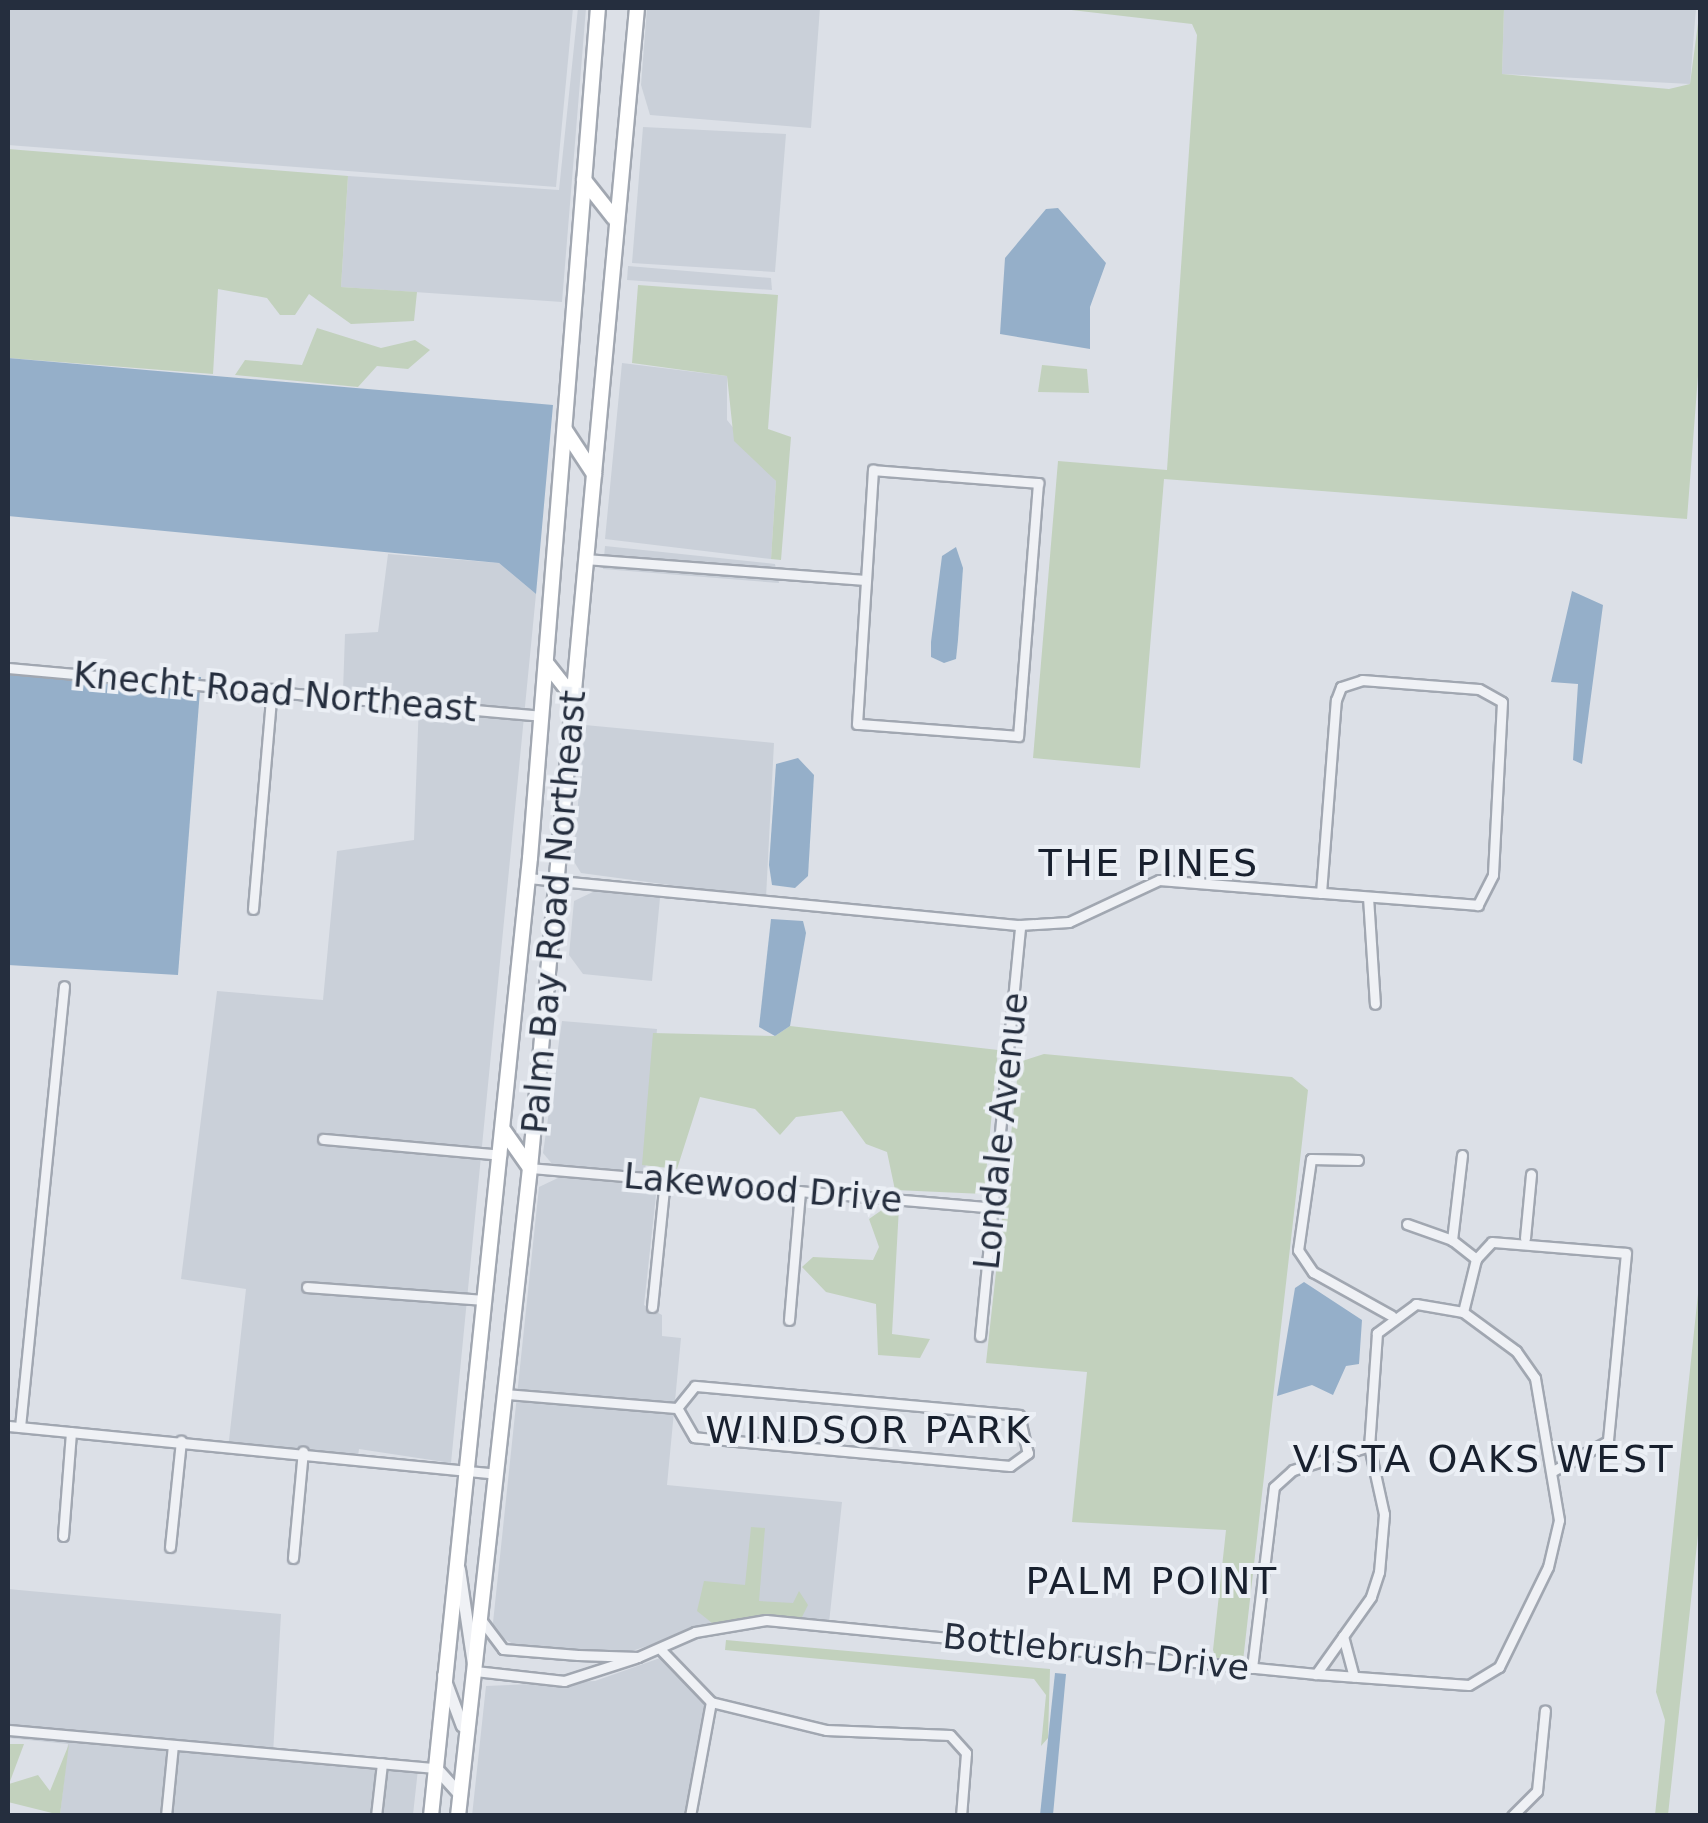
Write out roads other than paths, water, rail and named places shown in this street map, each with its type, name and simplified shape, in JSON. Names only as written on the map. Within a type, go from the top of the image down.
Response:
[{"type":"main road","name":"Palm Bay Road Northeast","points":[[431,1816],[463,1466],[501,1155],[528,878],[598,8]]},
{"type":"main road","name":"Palm Bay Road Northeast","points":[[458,1816],[530,1168],[614,218],[637,8]]},
{"type":"main road","points":[[584,180],[614,218]]},
{"type":"main road","points":[[565,430],[594,474]]},
{"type":"main road","points":[[547,663],[573,698]]},
{"type":"main road","points":[[503,1130],[530,1168]]},
{"type":"main road","points":[[501,1155],[528,1186]]},
{"type":"street","points":[[873,470],[1038,482],[1018,736],[857,724],[864,580],[873,470]]},
{"type":"street","points":[[586,560],[864,580]]},
{"type":"street","name":"Knecht Road Northeast","points":[[8,668],[542,716]]},
{"type":"street","points":[[528,878],[1020,924],[1069,922],[1159,880],[1478,906],[1488,896],[1505,710],[1492,693],[1362,680],[1342,686],[1320,893]]},
{"type":"street","points":[[253,909],[272,689]]},
{"type":"street","points":[[1368,896],[1376,1004]]},
{"type":"street","name":"Londale Avenue","points":[[980,1336],[1020,924]]},
{"type":"street","points":[[20,1427],[64,986]]},
{"type":"street","points":[[323,1139],[501,1155]]},
{"type":"street","points":[[1452,1240],[1462,1155]]},
{"type":"street","points":[[1358,1160],[1311,1159],[1298,1250],[1313,1272],[1392,1316]]},
{"type":"street","name":"Lakewood Drive","points":[[530,1168],[995,1208]]},
{"type":"street","points":[[1525,1238],[1531,1174]]},
{"type":"street","points":[[652,1307],[664,1180]]},
{"type":"street","points":[[789,1320],[800,1191]]},
{"type":"street","points":[[1406,1224],[1452,1240],[1476,1259]]},
{"type":"street","points":[[1316,1674],[1372,1597],[1382,1550],[1370,1446],[1377,1333],[1392,1316],[1429,1303],[1463,1312],[1476,1259],[1492,1242],[1525,1238],[1618,1247],[1627,1259],[1608,1441],[1553,1471]]},
{"type":"street","points":[[307,1287],[484,1300]]},
{"type":"street","name":"Bottlebrush Drive","points":[[476,1671],[595,1678],[638,1657],[662,1651],[695,1632],[766,1620],[1469,1686],[1500,1667],[1559,1534],[1553,1471],[1527,1364],[1463,1312]]},
{"type":"street","points":[[506,1394],[677,1408],[704,1386],[1019,1414],[1028,1453],[1010,1466],[702,1438],[682,1429],[677,1408]]},
{"type":"street","points":[[8,1426],[463,1466],[496,1474]]},
{"type":"street","points":[[63,1536],[70,1432]]},
{"type":"street","points":[[170,1547],[181,1440]]},
{"type":"street","points":[[1252,1668],[1274,1487],[1293,1470],[1370,1446]]},
{"type":"street","points":[[293,1558],[303,1451]]},
{"type":"street","points":[[454,1556],[476,1671]]},
{"type":"street","name":"Bottlebrush Drive","points":[[482,1617],[503,1649],[638,1657]]},
{"type":"street","points":[[1343,1636],[1354,1677]]},
{"type":"street","points":[[662,1651],[712,1702],[826,1730],[950,1736],[966,1753],[961,1816]]},
{"type":"street","points":[[443,1675],[466,1744]]},
{"type":"street","points":[[690,1816],[712,1702]]},
{"type":"street","points":[[1512,1816],[1536,1790],[1545,1710]]},
{"type":"street","points":[[8,1730],[436,1768],[460,1794]]},
{"type":"street","points":[[166,1816],[174,1744]]},
{"type":"street","points":[[376,1816],[382,1763]]},
{"type":"water","points":[[1058,208],[1106,263],[1090,307],[1090,349],[1000,334],[1005,258],[1046,209]]},
{"type":"water","points":[[8,358],[553,405],[536,594],[499,563],[8,516]]},
{"type":"water","points":[[956,547],[963,568],[958,640],[956,659],[944,663],[931,657],[931,642],[942,556]]},
{"type":"water","points":[[1572,591],[1603,605],[1582,764],[1573,760],[1578,684],[1551,682]]},
{"type":"water","points":[[8,675],[201,677],[178,975],[8,965]]},
{"type":"water","points":[[798,758],[814,775],[808,876],[795,888],[772,885],[769,865],[776,764]]},
{"type":"water","points":[[771,919],[803,921],[806,933],[790,1026],[775,1036],[759,1027]]},
{"type":"water","points":[[1304,1282],[1362,1320],[1359,1364],[1346,1366],[1333,1395],[1312,1385],[1277,1396],[1295,1288]]},
{"type":"water","points":[[1055,1673],[1066,1674],[1053,1815],[1040,1815]]},
{"type":"district","name":"THE PINES","points":[[1149,864]]},
{"type":"district","name":"WINDSOR PARK","points":[[869,1431]]},
{"type":"district","name":"VISTA OAKS WEST","points":[[1484,1460]]},
{"type":"district","name":"PALM POINT","points":[[1152,1582]]}]
